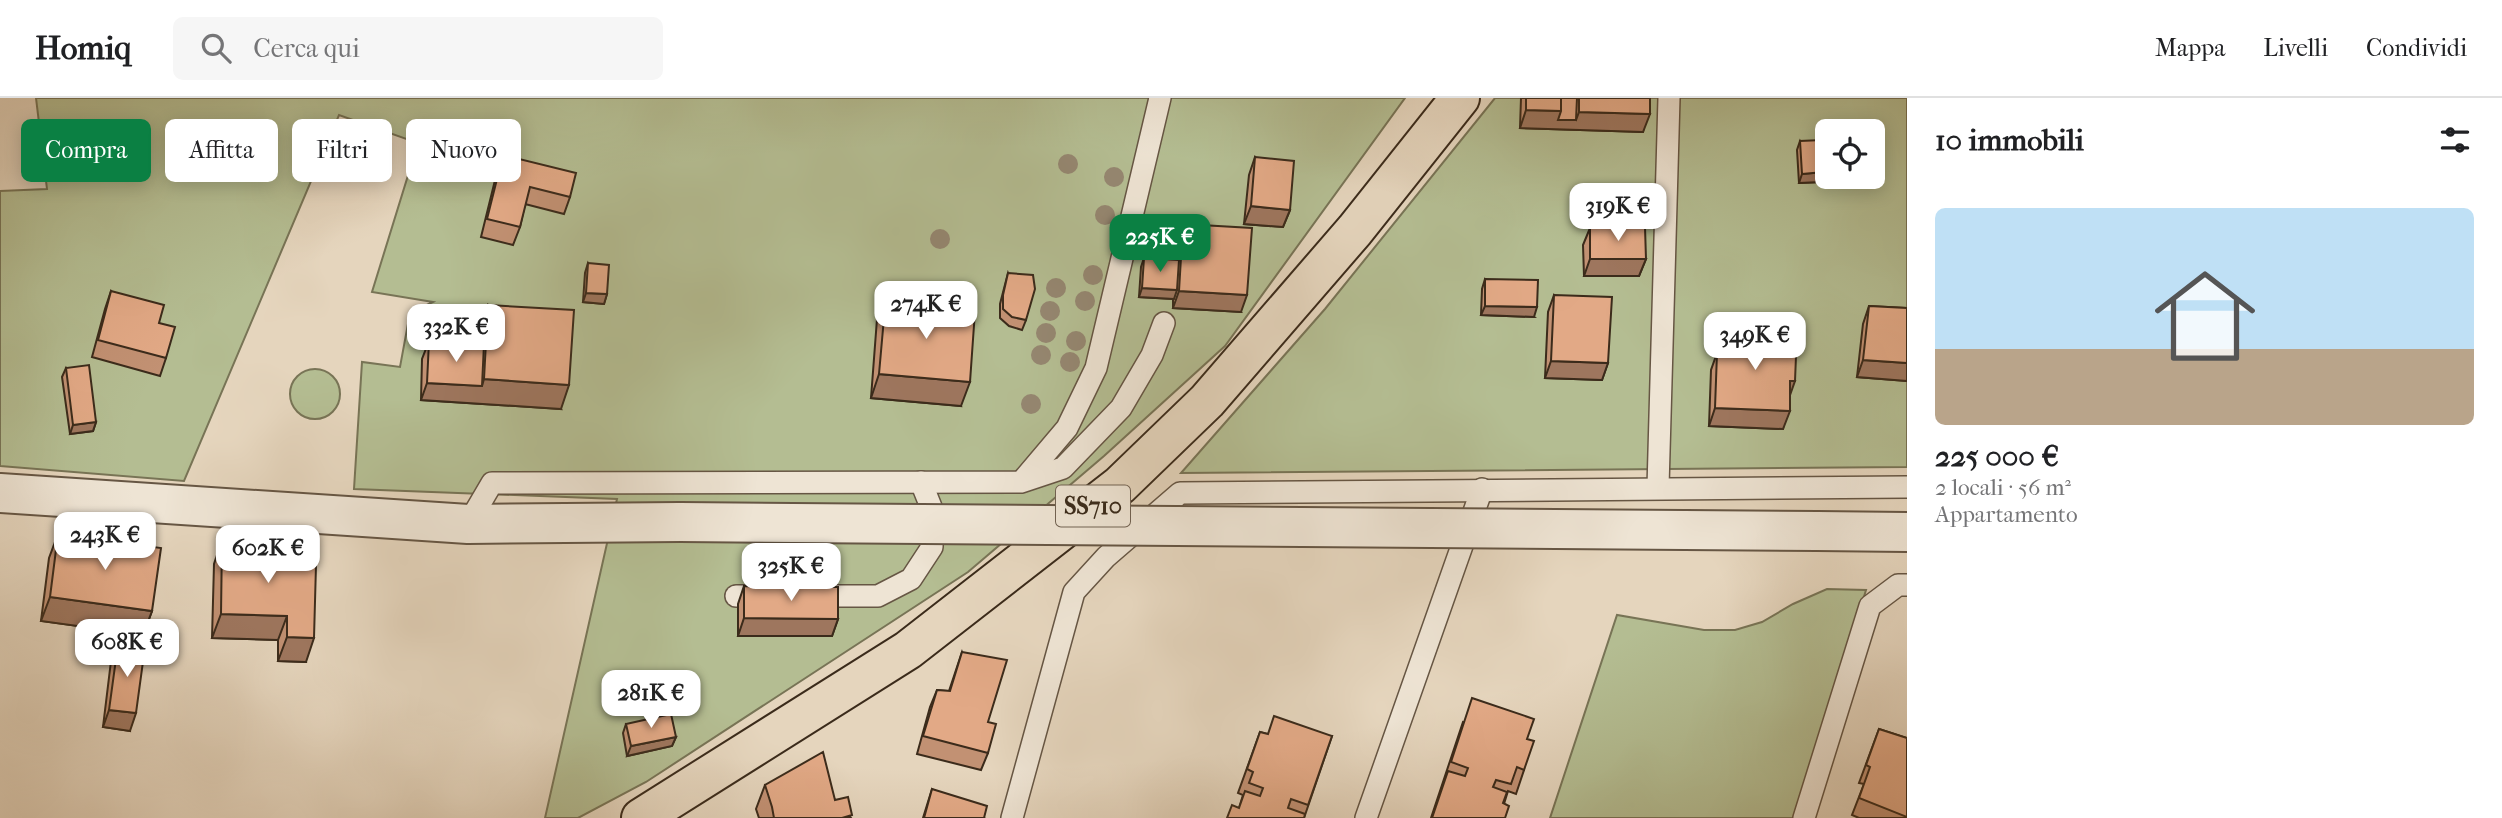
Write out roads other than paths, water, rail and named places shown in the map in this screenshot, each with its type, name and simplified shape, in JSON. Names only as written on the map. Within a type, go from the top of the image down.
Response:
[{"type":"main road","name":"SS710","points":[[641,818],[908,650],[1120,485],[1207,401],[1355,230],[1460,98]]},
{"type":"street","points":[[0,493],[468,524],[680,522],[1907,532]]},
{"type":"lane","points":[[1021,482],[1067,428],[1096,368],[1160,98]]},
{"type":"lane","points":[[1658,487],[1669,98]]},
{"type":"lane","points":[[468,524],[492,483],[1021,482],[1063,468],[1121,408],[1152,355],[1164,323]]},
{"type":"lane","points":[[736,596],[878,596],[911,579],[932,547],[933,512],[921,482]]},
{"type":"lane","points":[[1012,818],[1074,592],[1106,557],[1180,494],[1658,487],[1907,487]]},
{"type":"lane","points":[[1366,818],[1482,489]]},
{"type":"lane","points":[[1804,818],[1870,606],[1898,585],[1907,585]]}]
